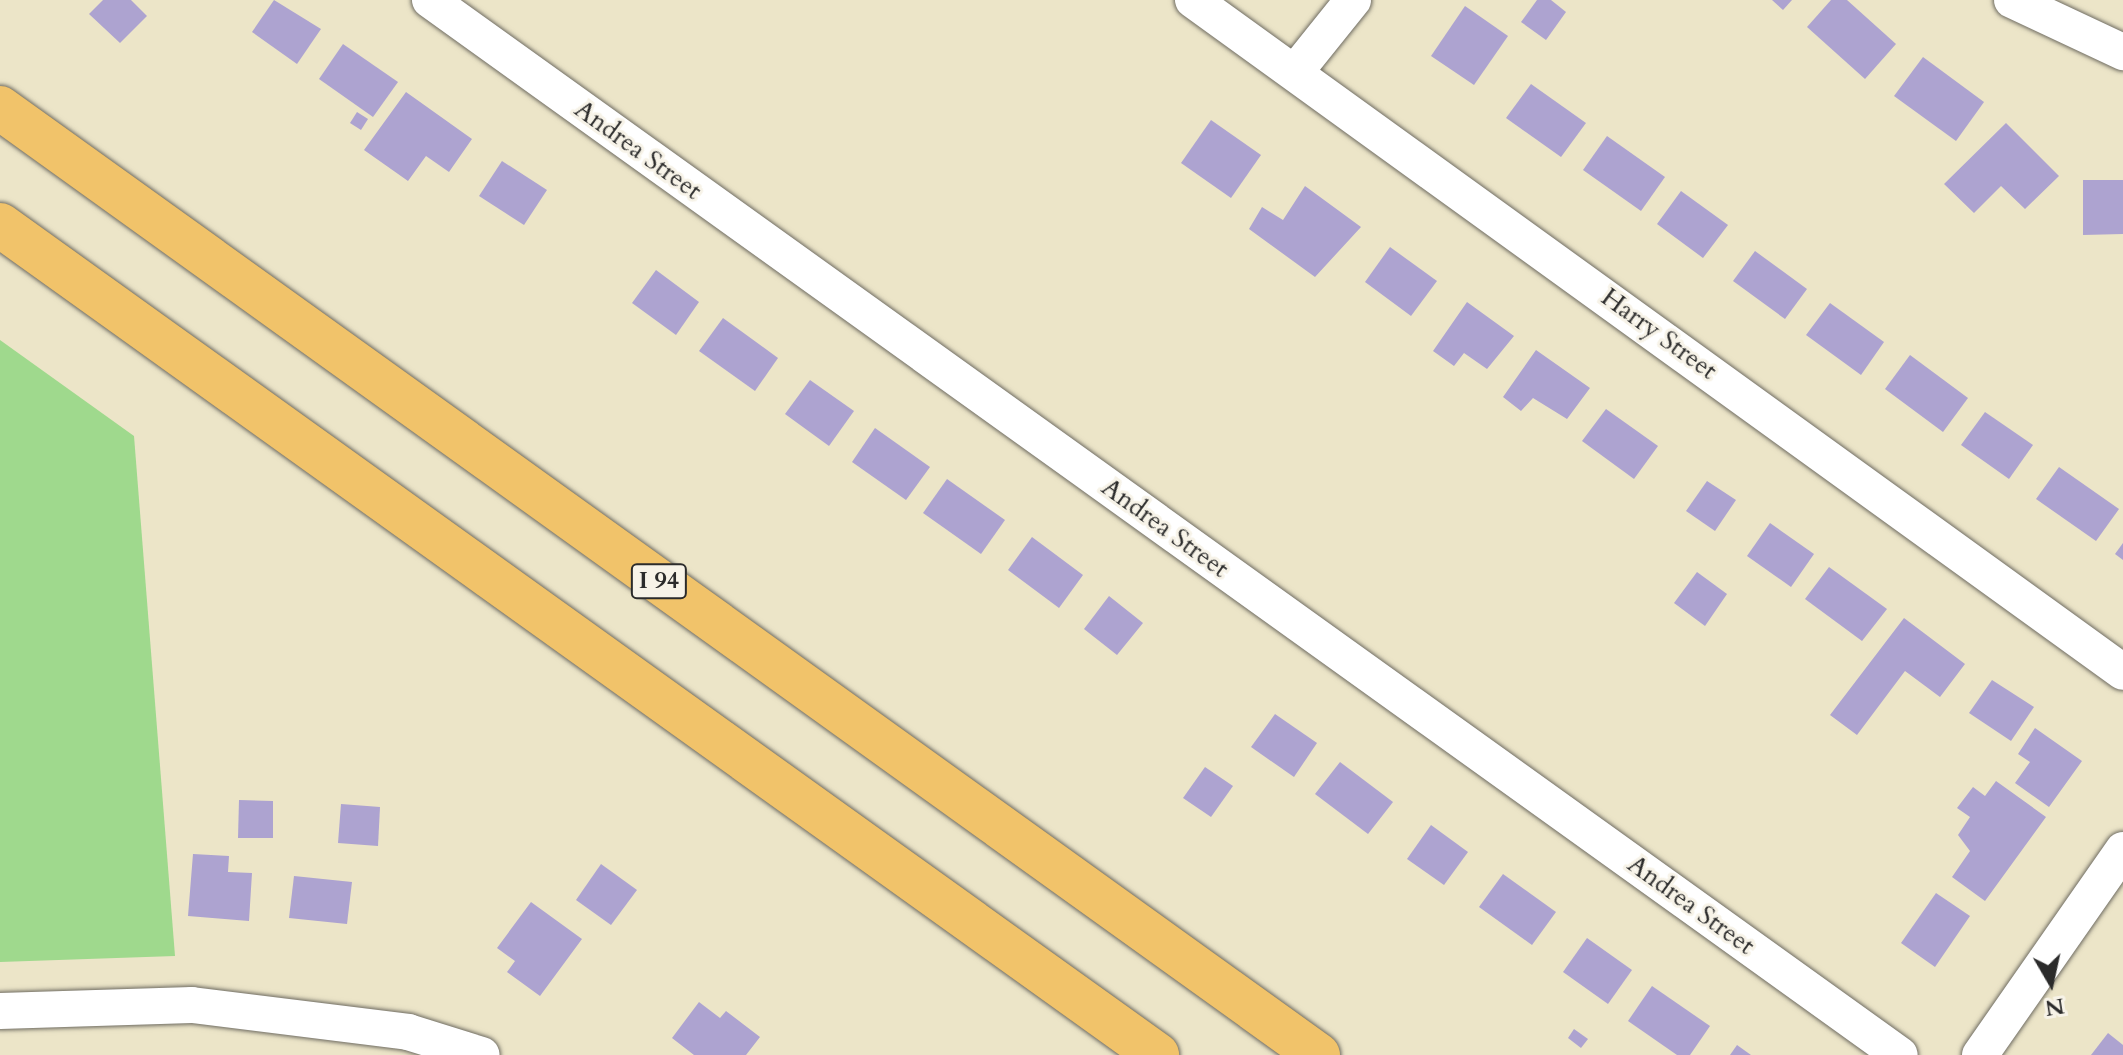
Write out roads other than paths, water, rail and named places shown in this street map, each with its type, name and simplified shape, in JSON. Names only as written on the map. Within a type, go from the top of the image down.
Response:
[{"type":"highway","name":"I 94","points":[[0,108],[1318,1055]]},
{"type":"highway","points":[[0,225],[1157,1055]]},
{"type":"street","name":"Andrea Street","points":[[430,0],[1900,1055]]},
{"type":"street","name":"Harry Street","points":[[1193,0],[1296,71],[2123,672]]},
{"type":"street","points":[[1296,71],[1353,0]]},
{"type":"street","points":[[2012,0],[2123,52]]},
{"type":"street","points":[[1980,1055],[2123,850]]},
{"type":"street","points":[[0,1011],[192,1005],[408,1032],[482,1055]]}]
